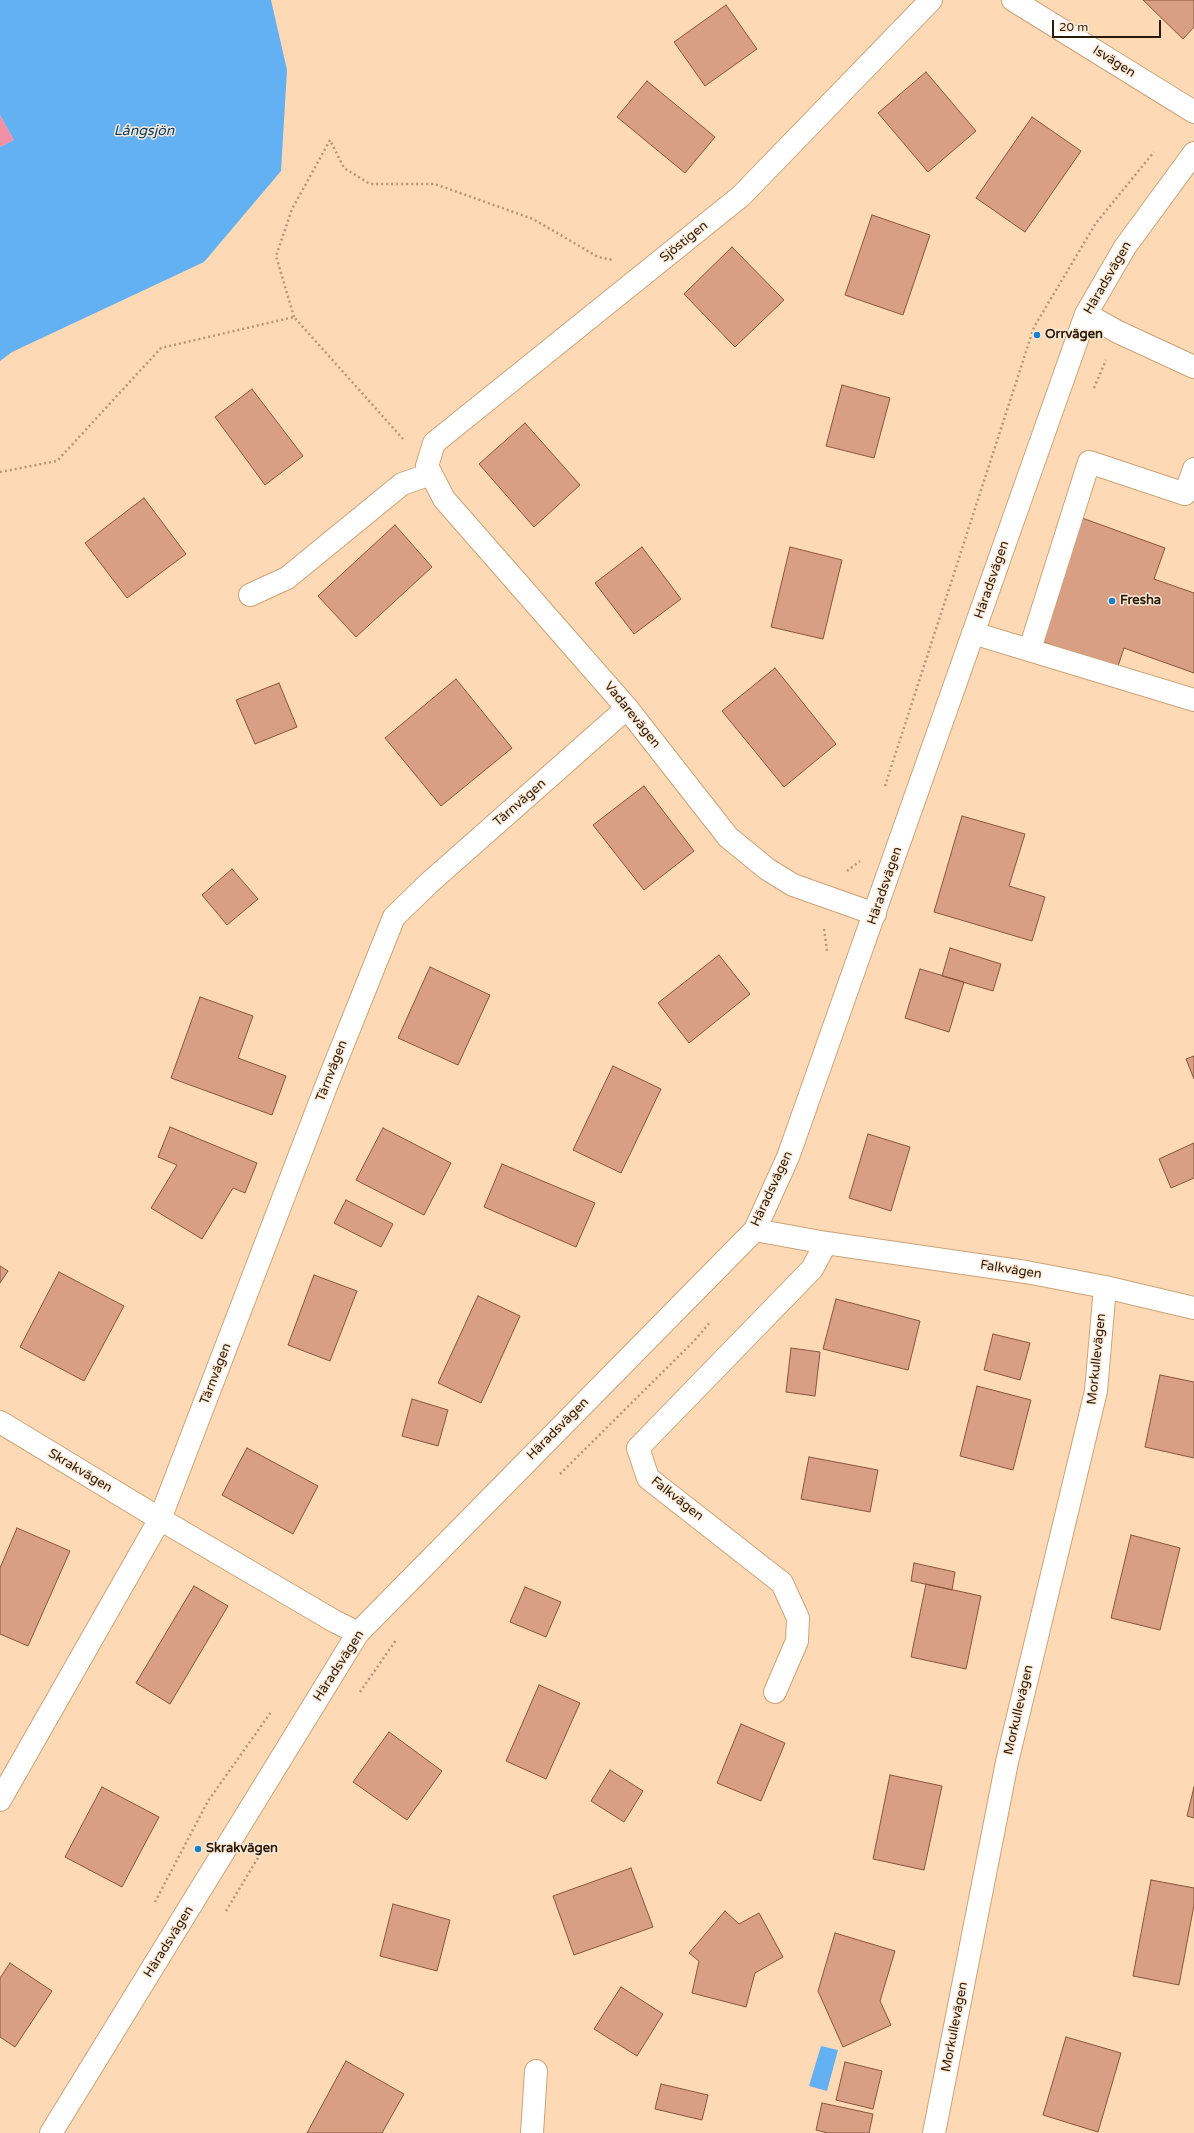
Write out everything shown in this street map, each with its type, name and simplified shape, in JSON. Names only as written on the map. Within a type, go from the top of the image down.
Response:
[{"type":"street","name":"Sjöstigen","points":[[429,470],[434,443],[741,196],[931,0]]},
{"type":"street","name":"Isvägen","points":[[1013,0],[1194,112]]},
{"type":"street","name":"Häradsvägen","points":[[51,2133],[358,1633],[755,1230],[788,1156],[875,914],[1086,314],[1125,247],[1194,153]]},
{"type":"street","points":[[1086,314],[1118,332],[1194,368]]},
{"type":"street","points":[[1030,649],[1089,462],[1186,494],[1194,470]]},
{"type":"street","points":[[250,594],[287,578],[402,484],[429,470]]},
{"type":"street","name":"Vadarevägen","points":[[429,470],[444,499],[627,708],[728,837],[767,869],[793,885],[834,901],[875,914]]},
{"type":"street","points":[[973,633],[1030,649],[1194,700]]},
{"type":"street","name":"Tärnvägen","points":[[160,1519],[330,1077],[394,917],[429,883],[627,708]]},
{"type":"street","name":"Falkvägen","points":[[755,1230],[826,1243],[1026,1272],[1105,1287],[1194,1308]]},
{"type":"street","name":"Falkvägen","points":[[775,1692],[797,1641],[798,1618],[782,1583],[648,1478],[638,1448],[812,1269],[826,1243]]},
{"type":"street","name":"Morkullevägen","points":[[934,2133],[1007,1762],[1096,1392],[1105,1287]]},
{"type":"street","name":"Skrakvägen","points":[[0,1422],[160,1519],[334,1621],[358,1633]]},
{"type":"street","points":[[0,1800],[160,1519]]},
{"type":"street","points":[[532,2133],[536,2071]]},
{"type":"path","points":[[429,470],[294,317],[276,256],[292,209],[330,140],[344,168],[370,184],[435,184],[533,219],[598,257],[652,268]]},
{"type":"path","points":[[882,794],[940,621],[1034,327],[1096,223],[1139,171]]},
{"type":"path","points":[[0,472],[57,461],[161,348],[294,317]]},
{"type":"path","points":[[827,954],[823,923],[834,901],[844,873],[859,861],[862,854]]},
{"type":"shaded area","points":[[0,115],[14,140],[0,147]]},
{"type":"water","name":"Långsjön","points":[[0,0],[271,0],[287,70],[281,171],[204,262],[12,352],[0,361],[0,147],[14,140],[0,115]]},
{"type":"water","points":[[821,2046],[838,2050],[827,2091],[809,2086]]},
{"type":"building","points":[[1143,0],[1194,0],[1194,27],[1183,39]]},
{"type":"building","points":[[726,5],[757,49],[705,86],[674,42]]},
{"type":"building","points":[[926,72],[976,131],[928,172],[878,113]]},
{"type":"building","points":[[647,81],[715,137],[685,173],[617,117]]},
{"type":"building","points":[[1032,117],[1081,151],[1025,232],[976,198]]},
{"type":"building","points":[[872,215],[930,235],[903,315],[845,295]]},
{"type":"building","points":[[732,247],[784,300],[735,347],[684,294]]},
{"type":"building","points":[[842,385],[890,398],[874,458],[826,446]]},
{"type":"building","points":[[252,389],[303,456],[265,485],[215,417]]},
{"type":"building","points":[[525,423],[580,485],[534,527],[479,464]]},
{"type":"building","points":[[144,498],[186,554],[127,598],[85,543]]},
{"type":"building","points":[[1082,518],[1165,548],[1154,579],[1194,593],[1194,673],[1124,648],[1117,669],[1038,640]]},
{"type":"building","points":[[395,525],[432,567],[356,637],[318,596]]},
{"type":"building","points":[[642,547],[681,599],[634,634],[595,583]]},
{"type":"building","points":[[790,547],[842,560],[823,639],[771,627]]},
{"type":"building","points":[[775,668],[836,744],[784,787],[722,711]]},
{"type":"building","points":[[456,679],[512,748],[441,806],[385,738]]},
{"type":"building","points":[[279,683],[297,727],[255,744],[236,700]]},
{"type":"building","points":[[644,786],[694,851],[644,890],[593,825]]},
{"type":"building","points":[[962,816],[1025,834],[1009,886],[1045,897],[1032,941],[934,912]]},
{"type":"building","points":[[232,869],[258,899],[227,925],[202,895]]},
{"type":"building","points":[[950,948],[1001,964],[993,991],[942,976]]},
{"type":"building","points":[[719,955],[750,994],[689,1043],[658,1003]]},
{"type":"building","points":[[430,967],[490,995],[458,1065],[398,1038]]},
{"type":"building","points":[[920,969],[964,982],[949,1032],[905,1018]]},
{"type":"building","points":[[200,997],[253,1016],[238,1058],[286,1076],[272,1115],[171,1078]]},
{"type":"building","points":[[1194,1056],[1194,1079],[1186,1059]]},
{"type":"building","points":[[613,1066],[661,1089],[621,1173],[573,1150]]},
{"type":"building","points":[[170,1127],[257,1163],[245,1193],[233,1188],[202,1239],[151,1208],[177,1165],[158,1157]]},
{"type":"building","points":[[383,1128],[451,1163],[424,1215],[356,1180]]},
{"type":"building","points":[[868,1134],[910,1147],[891,1211],[849,1198]]},
{"type":"building","points":[[1194,1143],[1194,1178],[1171,1188],[1159,1159]]},
{"type":"building","points":[[502,1164],[595,1203],[576,1247],[484,1207]]},
{"type":"building","points":[[346,1200],[393,1224],[381,1247],[334,1223]]},
{"type":"building","points":[[0,1266],[8,1271],[0,1283]]},
{"type":"building","points":[[59,1272],[124,1306],[84,1381],[20,1347]]},
{"type":"building","points":[[314,1275],[357,1291],[330,1361],[288,1345]]},
{"type":"building","points":[[478,1296],[520,1316],[481,1403],[438,1383]]},
{"type":"building","points":[[836,1299],[920,1321],[908,1370],[823,1349]]},
{"type":"building","points":[[993,1334],[1030,1343],[1020,1380],[984,1370]]},
{"type":"building","points":[[791,1348],[820,1352],[815,1396],[786,1392]]},
{"type":"building","points":[[1160,1375],[1194,1382],[1194,1458],[1145,1447]]},
{"type":"building","points":[[977,1386],[1031,1400],[1013,1470],[960,1456]]},
{"type":"building","points":[[412,1399],[448,1410],[438,1446],[402,1436]]},
{"type":"building","points":[[247,1448],[318,1486],[293,1534],[222,1495]]},
{"type":"building","points":[[809,1457],[878,1470],[870,1512],[801,1499]]},
{"type":"building","points":[[17,1528],[70,1551],[28,1646],[0,1634],[0,1568]]},
{"type":"building","points":[[1131,1535],[1180,1548],[1160,1630],[1111,1618]]},
{"type":"building","points":[[914,1563],[955,1572],[952,1590],[911,1581]]},
{"type":"building","points":[[926,1584],[981,1596],[966,1669],[911,1657]]},
{"type":"building","points":[[194,1586],[228,1606],[170,1704],[136,1683]]},
{"type":"building","points":[[525,1587],[561,1602],[546,1637],[510,1622]]},
{"type":"building","points":[[539,1685],[580,1703],[546,1779],[506,1761]]},
{"type":"building","points":[[741,1724],[785,1743],[761,1801],[717,1783]]},
{"type":"building","points":[[389,1732],[442,1771],[407,1820],[353,1782]]},
{"type":"building","points":[[610,1770],[643,1791],[624,1822],[591,1801]]},
{"type":"building","points":[[890,1775],[942,1786],[924,1870],[873,1859]]},
{"type":"building","points":[[102,1787],[159,1817],[122,1887],[65,1857]]},
{"type":"building","points":[[1194,1787],[1194,1818],[1187,1816]]},
{"type":"building","points":[[631,1868],[653,1927],[574,1955],[553,1896]]},
{"type":"building","points":[[1151,1880],[1194,1888],[1194,1905],[1179,1985],[1133,1976]]},
{"type":"building","points":[[393,1904],[450,1920],[437,1971],[380,1956]]},
{"type":"building","points":[[725,1911],[739,1924],[759,1913],[783,1957],[755,1973],[746,2007],[692,1993],[699,1961],[689,1953]]},
{"type":"building","points":[[835,1933],[895,1951],[880,2001],[891,2025],[843,2047],[818,1991]]},
{"type":"building","points":[[10,1963],[52,1991],[15,2047],[0,2037],[0,1978]]},
{"type":"building","points":[[621,1987],[663,2014],[637,2056],[594,2029]]},
{"type":"building","points":[[1066,2037],[1121,2053],[1098,2132],[1043,2115]]},
{"type":"building","points":[[346,2061],[404,2094],[382,2133],[307,2133]]},
{"type":"building","points":[[845,2062],[882,2071],[873,2109],[836,2100]]},
{"type":"building","points":[[661,2084],[708,2095],[702,2120],[655,2109]]},
{"type":"building","points":[[822,2103],[873,2114],[869,2133],[828,2133],[816,2130]]},
{"type":"place","name":"Orrvägen","points":[[1037,335]]},
{"type":"place","name":"Fresha","points":[[1112,601]]},
{"type":"place","name":"Skrakvägen","points":[[198,1849]]}]
